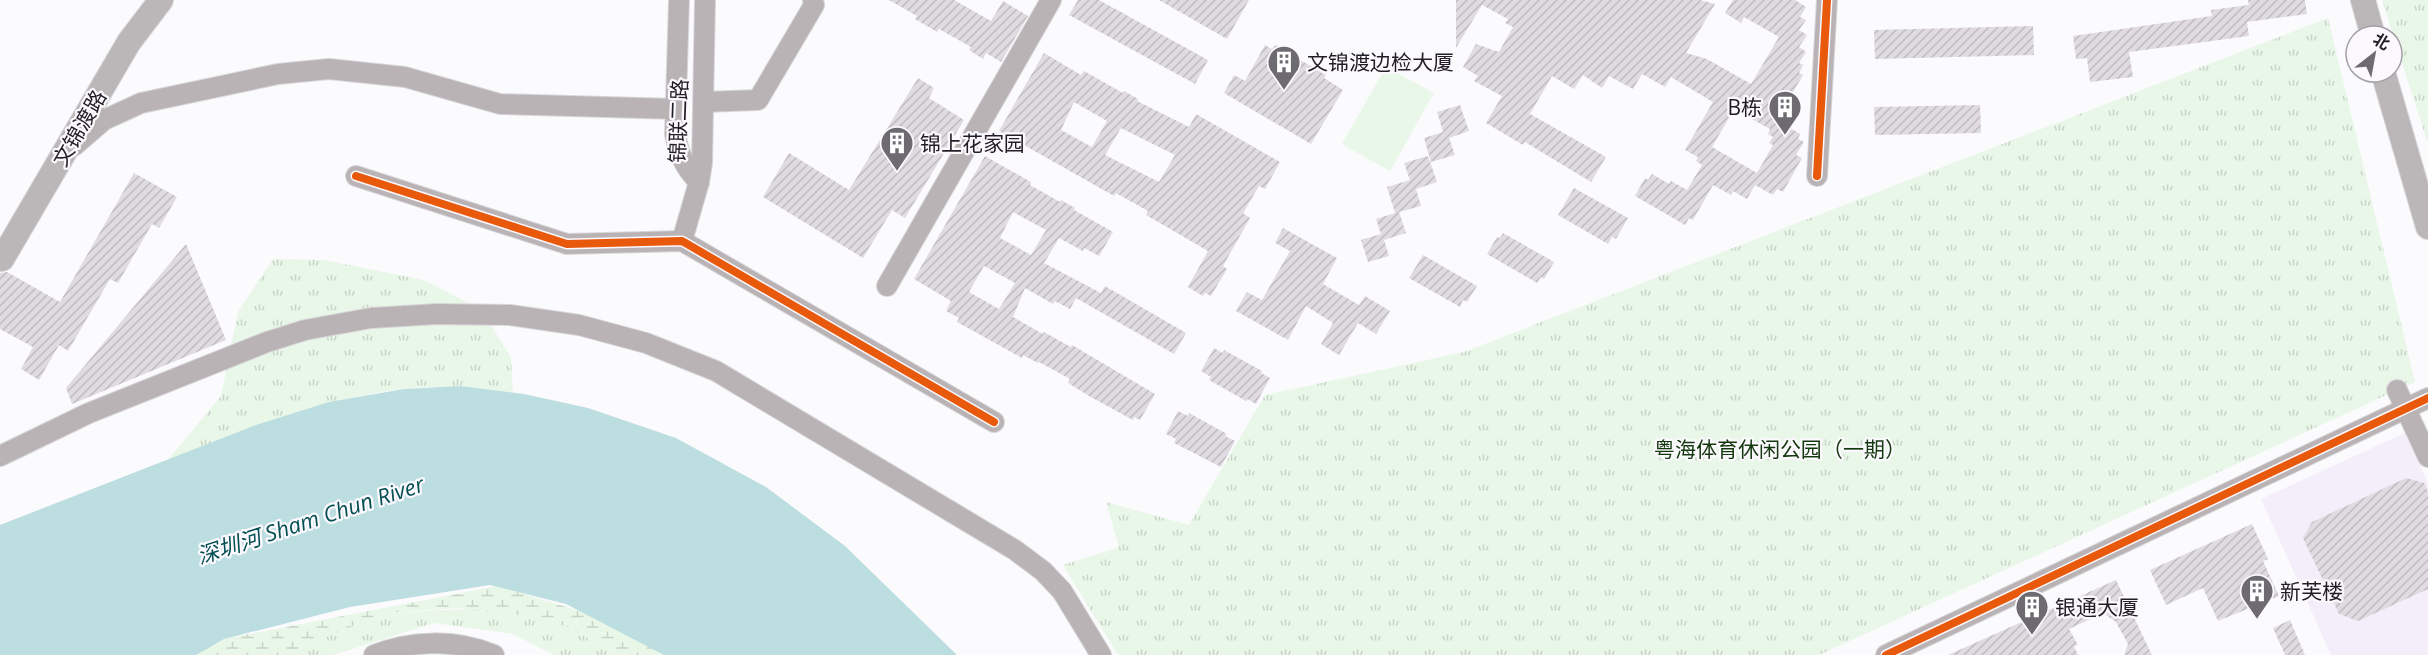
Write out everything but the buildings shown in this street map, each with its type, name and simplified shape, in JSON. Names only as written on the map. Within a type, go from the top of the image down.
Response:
[{"type":"main road","name":"文锦渡路","points":[[3,259],[129,42],[161,0]]},
{"type":"main road","points":[[2363,0],[2370,24]]},
{"type":"main road","points":[[2386,84],[2428,227]]},
{"type":"street","points":[[679,0],[675,134],[678,153],[687,170],[699,182]]},
{"type":"street","name":"锦联二路","points":[[682,241],[699,182],[703,146],[705,0]]},
{"type":"street","points":[[704,102],[758,100],[814,5],[813,0]]},
{"type":"street","points":[[887,286],[1052,0]]},
{"type":"street","points":[[1817,176],[1827,0]]},
{"type":"street","points":[[62,158],[92,128],[127,107],[297,71],[329,69],[405,77],[500,104],[677,110]]},
{"type":"street","points":[[356,176],[567,244],[682,241],[994,422]]},
{"type":"street","points":[[0,456],[89,413],[267,342],[305,330],[371,318],[437,314],[510,315],[579,325],[646,343],[716,371],[1015,550],[1043,571],[1062,591],[1101,655]]},
{"type":"street","points":[[2397,390],[2428,457]]},
{"type":"street","points":[[1886,655],[2428,398]]},
{"type":"street","points":[[374,655],[392,648],[427,642],[480,649],[494,655]]},
{"type":"shaded area","points":[[2405,433],[2428,483],[2428,655],[2331,655],[2261,499]]},
{"type":"green space","points":[[2382,0],[2428,0],[2428,144],[2404,69],[2404,24],[2390,24]]},
{"type":"green space","name":"粤海体育休闲公园（一期）","points":[[2328,18],[2415,382],[1819,655],[1118,655],[1063,565],[1119,547],[1106,502],[1189,525],[1265,395],[1464,352]]},
{"type":"green space","points":[[1386,67],[1434,93],[1390,171],[1342,144]]},
{"type":"green space","points":[[273,259],[324,260],[424,280],[482,310],[511,358],[513,393],[444,387],[372,394],[313,408],[167,461],[221,396],[238,312]]},
{"type":"green space","points":[[497,586],[633,627],[671,655],[621,655],[552,619],[459,608],[384,613],[283,655],[191,655],[224,639]]},
{"type":"green space","points":[[468,609],[552,619],[621,655],[554,655],[513,634],[434,623],[333,655],[283,655],[384,613]]},
{"type":"water","name":"深圳河 Sham Chun River","points":[[460,386],[524,394],[588,408],[676,438],[766,487],[845,546],[957,655],[664,655],[566,604],[490,585],[350,607],[224,639],[196,655],[0,655],[0,525],[256,425],[329,402],[404,389]]},
{"type":"cycle path","points":[[1817,176],[1827,0]]},
{"type":"cycle path","points":[[356,176],[567,244],[682,241],[994,422]]},
{"type":"cycle path","points":[[1886,655],[2428,398]]},
{"type":"place","name":"文锦渡边检大厦","points":[[1284,91]]},
{"type":"place","name":"B栋","points":[[1785,136]]},
{"type":"place","name":"锦上花家园","points":[[897,172]]},
{"type":"place","name":"新芙楼","points":[[2257,620]]},
{"type":"place","name":"银通大厦","points":[[2032,636]]}]
